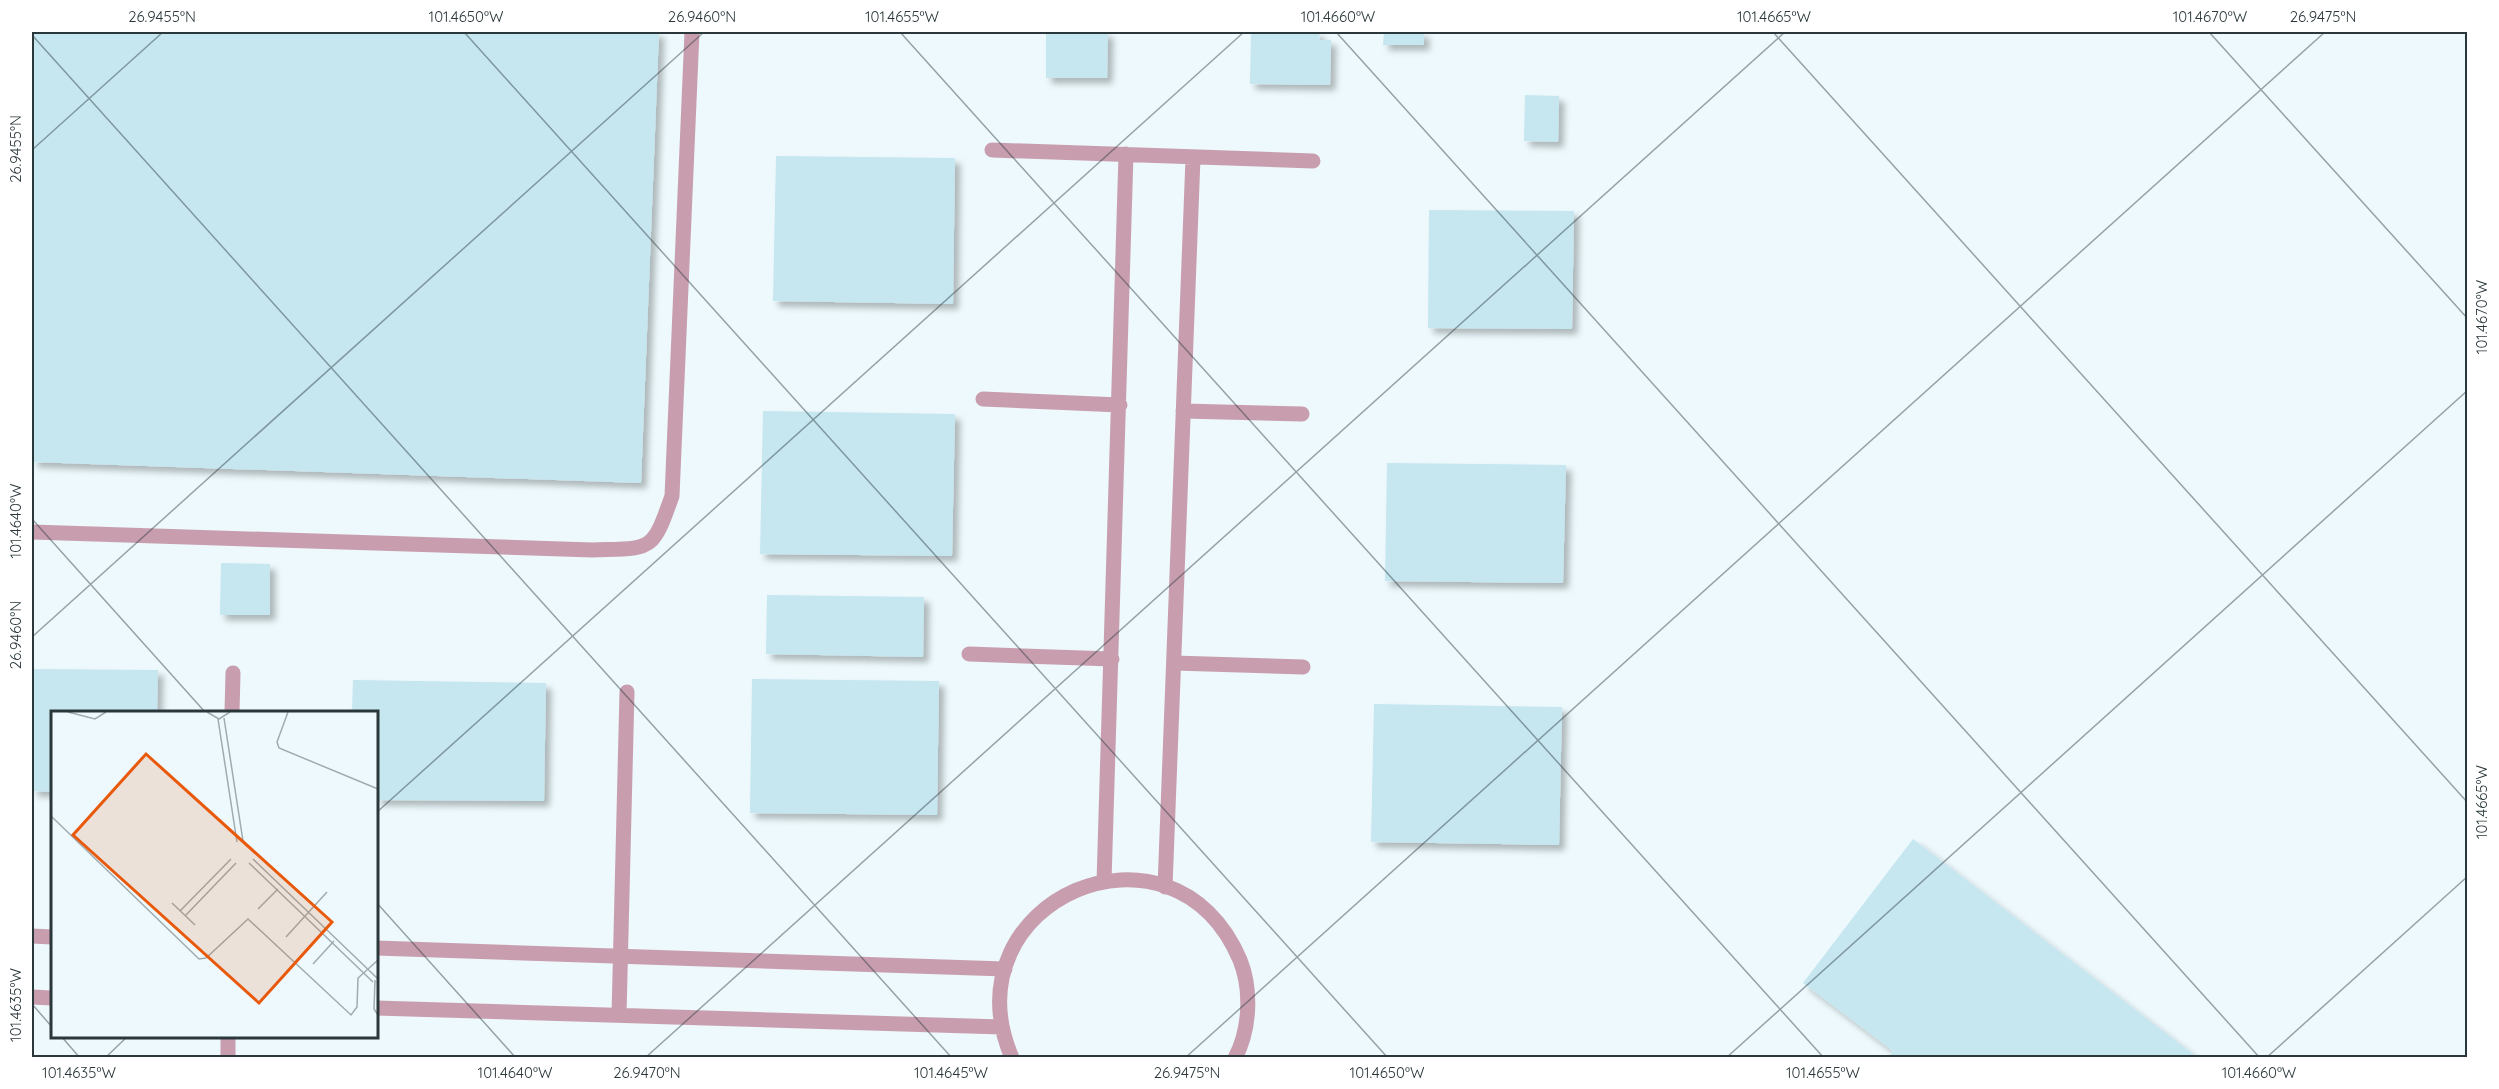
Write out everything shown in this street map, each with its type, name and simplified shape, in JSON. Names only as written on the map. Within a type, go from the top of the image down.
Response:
[{"type":"lane","points":[[32,532],[593,550],[640,548],[654,540],[672,496],[692,32]]},
{"type":"lane","points":[[992,150],[1313,161]]},
{"type":"lane","points":[[1104,882],[1126,154]]},
{"type":"lane","points":[[1166,887],[1193,158]]},
{"type":"lane","points":[[983,399],[1120,405]]},
{"type":"lane","points":[[1183,411],[1302,414]]},
{"type":"lane","points":[[969,654],[1112,659]]},
{"type":"lane","points":[[1174,663],[1304,667]]},
{"type":"lane","points":[[232,673],[232,711]]},
{"type":"lane","points":[[620,1015],[619,956],[627,692]]},
{"type":"lane","points":[[1012,1058],[1002,1027],[1001,984],[1008,957],[1022,932],[1041,912],[1063,895],[1088,884],[1116,879],[1144,881],[1166,887],[1196,902],[1216,920],[1232,942],[1243,968],[1248,996],[1240,1055]]},
{"type":"lane","points":[[32,936],[51,937]]},
{"type":"lane","points":[[378,948],[1005,969]]},
{"type":"lane","points":[[32,997],[51,998]]},
{"type":"lane","points":[[378,1008],[1002,1027]]},
{"type":"lane","points":[[228,1038],[228,1058]]},
{"type":"building","points":[[32,32],[659,32],[641,483],[32,462]]},
{"type":"building","points":[[1108,32],[1107,78],[1046,78],[1046,33]]},
{"type":"building","points":[[1251,32],[1320,32],[1319,40],[1331,40],[1330,85],[1250,84]]},
{"type":"building","points":[[1384,32],[1424,32],[1424,45],[1383,45]]},
{"type":"building","points":[[1525,95],[1559,96],[1558,142],[1524,141]]},
{"type":"building","points":[[776,156],[955,158],[953,304],[773,301]]},
{"type":"building","points":[[1429,210],[1574,211],[1572,329],[1428,328]]},
{"type":"building","points":[[763,411],[955,414],[952,556],[760,554]]},
{"type":"building","points":[[1387,463],[1566,465],[1563,583],[1385,581]]},
{"type":"building","points":[[221,563],[270,564],[270,615],[220,615]]},
{"type":"building","points":[[767,595],[924,597],[923,657],[766,654]]},
{"type":"building","points":[[32,669],[158,670],[157,711],[51,711],[51,792],[32,791]]},
{"type":"building","points":[[752,679],[939,681],[937,815],[750,813]]},
{"type":"building","points":[[353,680],[546,683],[544,801],[378,800],[378,711],[352,711]]},
{"type":"building","points":[[1374,704],[1562,707],[1559,845],[1371,842]]},
{"type":"building","points":[[1913,839],[2198,1058],[1888,1058],[1893,1051],[1803,983]]}]
